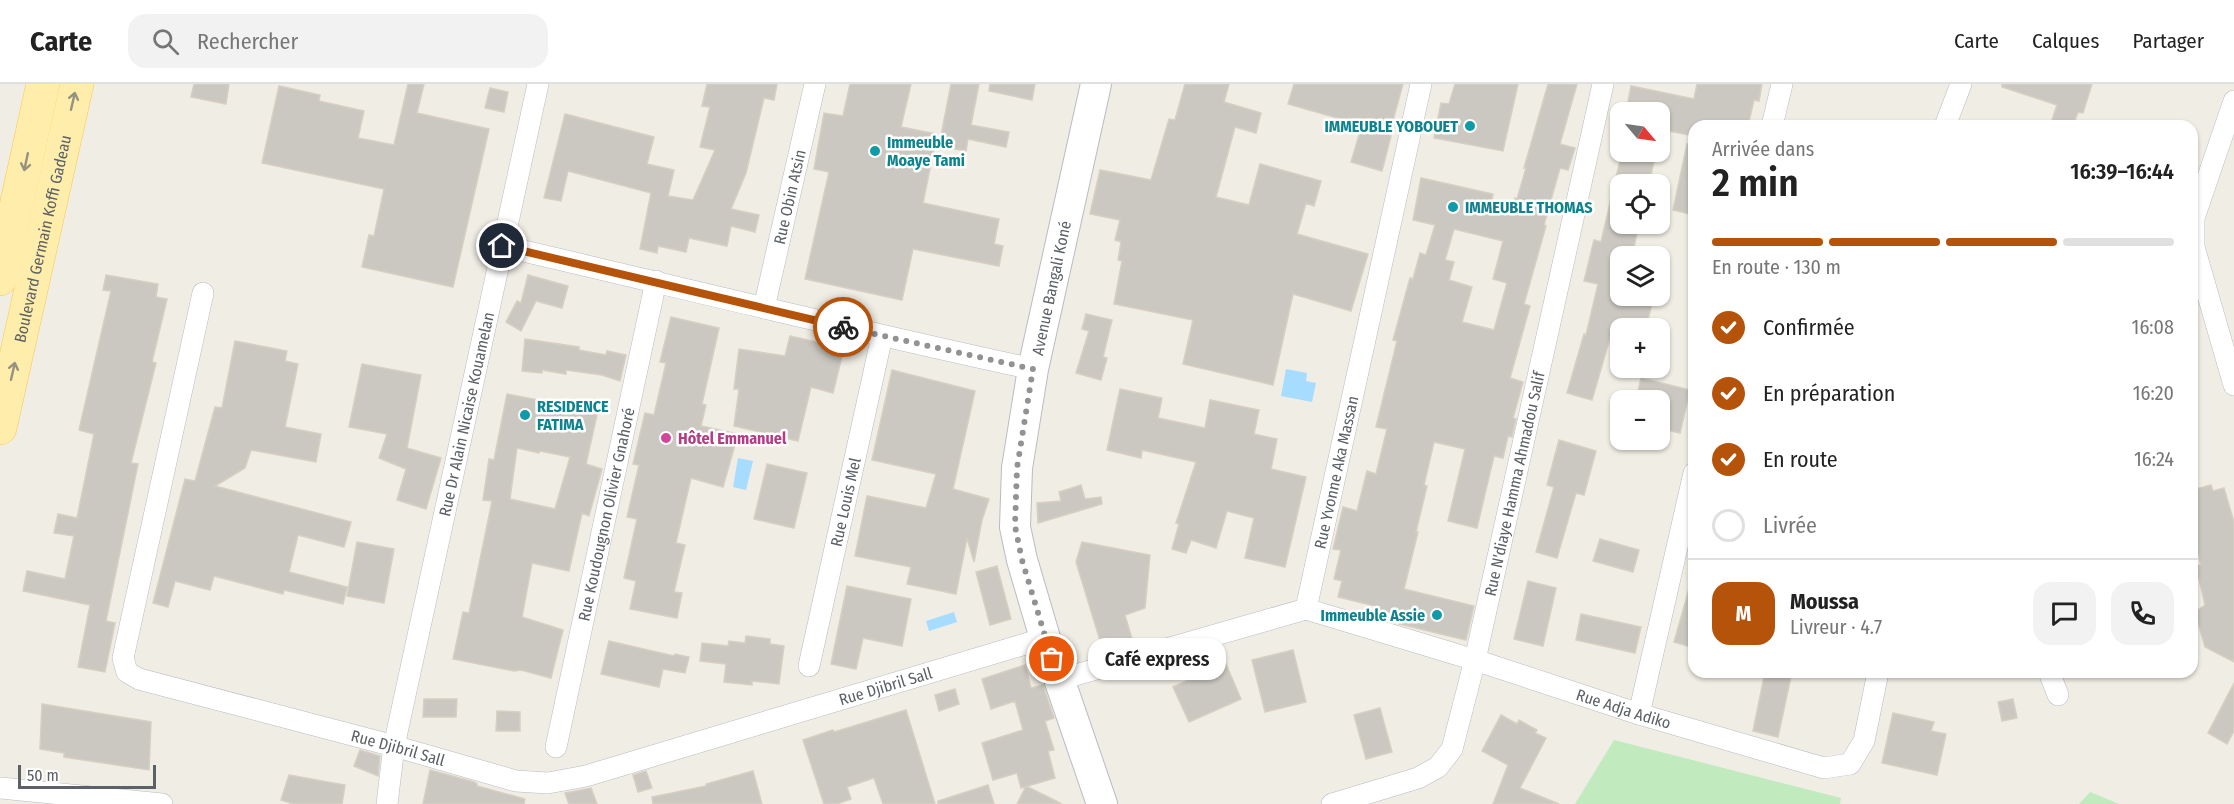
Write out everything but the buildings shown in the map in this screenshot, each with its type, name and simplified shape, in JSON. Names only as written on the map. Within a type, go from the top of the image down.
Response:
[{"type":"main road","name":"Boulevard Germain Koffi Gadeau","points":[[0,279],[43,84]]},
{"type":"main road","name":"Boulevard Germain Koffi Gadeau","points":[[0,428],[77,84]]},
{"type":"street","name":"Rue Dr Alain Nicaise Kouamelan","points":[[387,804],[394,746],[538,84]]},
{"type":"street","name":"Rue Obin Atsin","points":[[764,308],[814,84]]},
{"type":"street","name":"Avenue Bangali Koné","points":[[1096,84],[1033,369],[1017,468],[1015,526],[1022,560],[1045,638],[1101,804]]},
{"type":"street","name":"Rue Yvonne Aka Massan","points":[[1306,609],[1421,84]]},
{"type":"street","name":"Rue N'diaye Hamma Ahmadou Salif","points":[[1332,804],[1418,778],[1438,767],[1452,749],[1476,660],[1603,84]]},
{"type":"street","points":[[1773,120],[1782,84]]},
{"type":"street","points":[[1947,120],[1961,84]]},
{"type":"street","points":[[2198,206],[2234,101]]},
{"type":"street","points":[[502,246],[882,336],[1033,369]]},
{"type":"street","points":[[2198,261],[2234,385]]},
{"type":"street","name":"Rue Koudougnon Olivier Gnahoré","points":[[556,747],[656,281]]},
{"type":"street","name":"Rue Djibril Sall","points":[[203,292],[123,658],[127,672],[139,679],[394,746],[516,781],[548,783],[586,776],[1045,638]]},
{"type":"street","name":"Rue Louis Mel","points":[[809,666],[882,336]]},
{"type":"street","points":[[1639,714],[1688,499]]},
{"type":"street","points":[[1058,680],[1306,609]]},
{"type":"street","name":"Rue Adja Adiko","points":[[1306,609],[1476,660],[1639,714],[1824,768],[1850,764],[1864,741],[1877,678]]},
{"type":"street","points":[[2051,678],[2058,695]]},
{"type":"street","points":[[0,788],[162,804]]},
{"type":"green space","points":[[1614,740],[1841,798],[1840,804],[1575,804]]},
{"type":"green space","points":[[2090,792],[2119,804],[2079,804]]},
{"type":"water","points":[[1286,369],[1307,373],[1306,381],[1316,383],[1312,402],[1281,396]]},
{"type":"water","points":[[738,458],[753,461],[746,490],[733,487]]},
{"type":"water","points":[[954,612],[957,622],[929,631],[926,621]]},
{"type":"way so far","points":[[843,327],[1033,369],[1017,468],[1015,526],[1022,560],[1052,659]]},
{"type":"place","name":"IMMEUBLE YOBOUET","points":[[1470,126]]},
{"type":"place","name":"Immeuble Moaye Tami","points":[[875,151]]},
{"type":"place","name":"IMMEUBLE THOMAS","points":[[1453,207]]},
{"type":"place","name":"RESIDENCE FATIMA","points":[[525,415]]},
{"type":"place","name":"Hôtel Emmanuel","points":[[666,438]]},
{"type":"place","name":"Immeuble Assie","points":[[1437,615]]},
{"type":"place","name":"Café express","points":[[1052,659]]},
{"type":"route","points":[[502,246],[843,327]]}]
